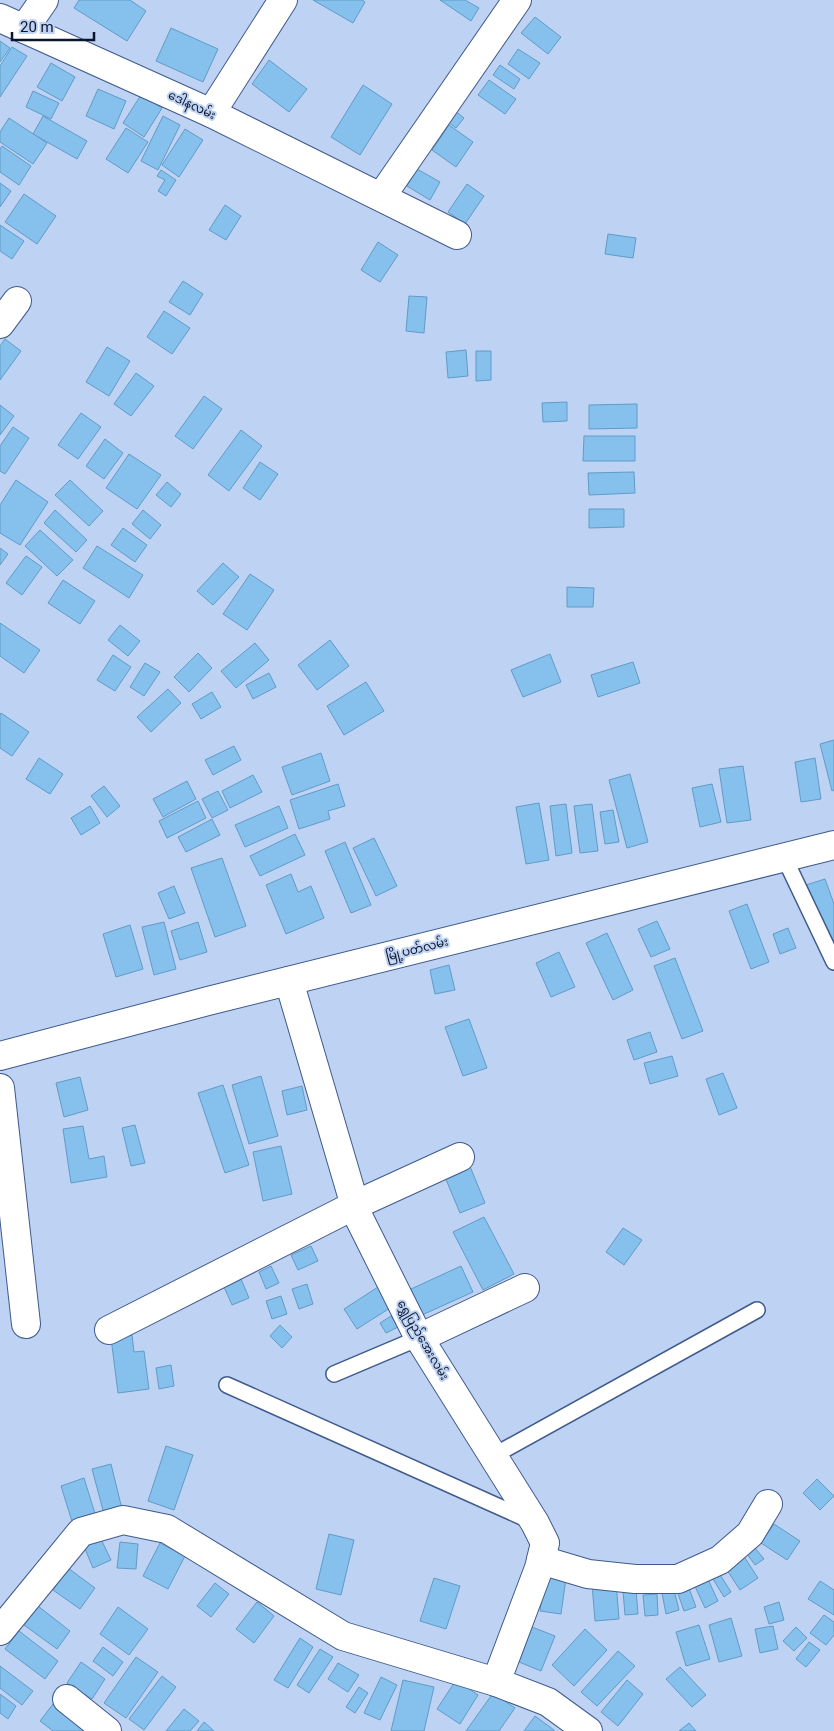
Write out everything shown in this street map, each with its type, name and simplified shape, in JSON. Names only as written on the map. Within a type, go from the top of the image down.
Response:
[{"type":"street","points":[[12,23],[44,0]]},
{"type":"street","points":[[211,113],[283,0]]},
{"type":"street","points":[[381,197],[517,0]]},
{"type":"street","name":"ဒေါနလမ်း","points":[[12,23],[211,113],[457,235]]},
{"type":"street","points":[[0,324],[17,301]]},
{"type":"street","name":"မြို့ပတ်လမ်း","points":[[0,1056],[288,981],[834,845]]},
{"type":"street","name":"ရွှေပြည်အေးလမ်း","points":[[288,981],[358,1216],[419,1338],[535,1523],[545,1544],[541,1560],[496,1682]]},
{"type":"street","points":[[0,1088],[26,1324]]},
{"type":"street","points":[[109,1330],[355,1205],[460,1157]]},
{"type":"street","points":[[419,1338],[525,1288]]},
{"type":"street","points":[[541,1560],[588,1574],[635,1579],[678,1580],[720,1560],[750,1534],[768,1504]]},
{"type":"street","points":[[0,1632],[81,1532],[123,1520],[166,1529],[343,1636],[496,1682],[548,1702],[588,1731]]},
{"type":"street","points":[[67,1699],[107,1731]]},
{"type":"lane","points":[[784,857],[834,962]]},
{"type":"lane","points":[[493,1456],[757,1310]]},
{"type":"lane","points":[[334,1374],[419,1338]]},
{"type":"lane","points":[[226,1385],[535,1523]]},
{"type":"building","points":[[79,0],[130,0],[146,11],[127,41],[74,8]]},
{"type":"building","points":[[313,0],[362,0],[365,2],[353,23]]},
{"type":"building","points":[[440,0],[465,0],[479,8],[471,21]]},
{"type":"building","points":[[535,17],[561,37],[548,54],[521,33]]},
{"type":"building","points":[[171,28],[218,49],[203,82],[156,61]]},
{"type":"building","points":[[0,41],[10,48],[0,62]]},
{"type":"building","points":[[12,47],[27,56],[0,97],[0,66]]},
{"type":"building","points":[[518,49],[540,63],[529,79],[508,64]]},
{"type":"building","points":[[269,60],[307,89],[289,112],[252,84]]},
{"type":"building","points":[[51,63],[75,77],[62,101],[37,87]]},
{"type":"building","points":[[500,65],[520,79],[514,89],[493,75]]},
{"type":"building","points":[[489,80],[516,99],[505,114],[478,95]]},
{"type":"building","points":[[363,85],[392,104],[360,155],[331,137]]},
{"type":"building","points":[[98,89],[126,101],[114,129],[86,116]]},
{"type":"building","points":[[33,91],[59,103],[51,119],[26,107]]},
{"type":"building","points":[[141,95],[162,108],[144,137],[123,123]]},
{"type":"building","points":[[449,106],[464,118],[456,128],[441,117]]},
{"type":"building","points":[[43,116],[87,141],[77,159],[33,134]]},
{"type":"building","points":[[163,116],[180,125],[158,170],[141,161]]},
{"type":"building","points":[[9,118],[47,143],[33,164],[0,142],[0,132]]},
{"type":"building","points":[[449,125],[473,142],[456,167],[432,150]]},
{"type":"building","points":[[126,128],[148,142],[128,173],[106,159]]},
{"type":"building","points":[[185,129],[203,140],[179,177],[162,165]]},
{"type":"building","points":[[2,146],[31,166],[19,185],[0,172],[0,149]]},
{"type":"building","points":[[417,169],[440,182],[430,200],[407,186]]},
{"type":"building","points":[[161,170],[176,180],[166,196],[158,191],[165,180],[157,176]]},
{"type":"building","points":[[0,183],[11,191],[0,207]]},
{"type":"building","points":[[467,184],[484,196],[465,224],[448,212]]},
{"type":"building","points":[[24,194],[56,216],[37,244],[5,222]]},
{"type":"building","points":[[225,205],[241,216],[226,240],[209,230]]},
{"type":"building","points":[[0,225],[24,241],[12,259],[0,251]]},
{"type":"building","points":[[608,234],[636,238],[633,258],[605,254]]},
{"type":"building","points":[[378,242],[398,255],[380,282],[361,270]]},
{"type":"building","points":[[183,281],[203,294],[190,315],[169,302]]},
{"type":"building","points":[[409,296],[427,297],[424,333],[406,331]]},
{"type":"building","points":[[164,311],[190,328],[172,354],[147,337]]},
{"type":"building","points":[[5,339],[21,351],[0,380],[0,346]]},
{"type":"building","points":[[107,347],[130,361],[109,396],[86,382]]},
{"type":"building","points":[[466,350],[468,376],[448,378],[446,352]]},
{"type":"building","points":[[476,351],[491,351],[491,380],[476,381]]},
{"type":"building","points":[[136,373],[154,386],[131,416],[114,404]]},
{"type":"building","points":[[204,396],[222,409],[193,449],[175,436]]},
{"type":"building","points":[[567,402],[567,421],[543,422],[542,403]]},
{"type":"building","points":[[637,404],[637,428],[589,429],[589,405]]},
{"type":"building","points":[[0,405],[14,416],[0,435]]},
{"type":"building","points":[[81,413],[101,427],[78,459],[58,445]]},
{"type":"building","points":[[13,427],[29,438],[5,474],[0,471],[0,446]]},
{"type":"building","points":[[241,430],[262,446],[229,491],[208,475]]},
{"type":"building","points":[[584,436],[635,436],[635,461],[583,461]]},
{"type":"building","points":[[105,439],[123,453],[104,479],[86,466]]},
{"type":"building","points":[[129,454],[161,475],[137,509],[106,488]]},
{"type":"building","points":[[260,462],[278,474],[260,500],[243,488]]},
{"type":"building","points":[[634,472],[635,493],[589,495],[588,473]]},
{"type":"building","points":[[16,480],[48,502],[20,545],[0,533],[0,505]]},
{"type":"building","points":[[70,480],[103,511],[89,526],[55,495]]},
{"type":"building","points":[[167,482],[181,494],[171,507],[156,495]]},
{"type":"building","points":[[589,509],[624,509],[624,527],[589,528]]},
{"type":"building","points":[[55,510],[87,540],[76,552],[44,523]]},
{"type":"building","points":[[143,510],[161,525],[150,539],[132,524]]},
{"type":"building","points":[[123,528],[147,545],[135,562],[111,545]]},
{"type":"building","points":[[40,530],[73,560],[57,576],[25,546]]},
{"type":"building","points":[[97,546],[143,575],[129,598],[83,568]]},
{"type":"building","points":[[0,548],[8,554],[0,565]]},
{"type":"building","points":[[26,556],[42,567],[22,595],[6,583]]},
{"type":"building","points":[[223,563],[239,577],[213,605],[197,591]]},
{"type":"building","points":[[250,574],[274,590],[247,630],[223,614]]},
{"type":"building","points":[[63,580],[95,601],[80,624],[48,603]]},
{"type":"building","points":[[567,587],[594,588],[593,607],[567,607]]},
{"type":"building","points":[[0,623],[40,650],[24,673],[0,656]]},
{"type":"building","points":[[120,625],[140,641],[128,656],[108,640]]},
{"type":"building","points":[[330,640],[349,666],[317,690],[298,665]]},
{"type":"building","points":[[255,643],[269,660],[236,688],[221,671]]},
{"type":"building","points":[[198,653],[212,668],[189,692],[174,677]]},
{"type":"building","points":[[550,654],[561,682],[523,697],[511,670]]},
{"type":"building","points":[[113,655],[131,667],[115,691],[97,680]]},
{"type":"building","points":[[633,662],[640,683],[598,697],[591,675]]},
{"type":"building","points":[[145,663],[160,672],[144,696],[130,687]]},
{"type":"building","points":[[269,673],[276,687],[253,699],[246,685]]},
{"type":"building","points":[[366,682],[384,711],[344,735],[327,706]]},
{"type":"building","points":[[168,689],[181,703],[151,732],[137,717]]},
{"type":"building","points":[[212,692],[221,707],[201,719],[192,704]]},
{"type":"building","points":[[1,713],[29,732],[12,756],[0,748]]},
{"type":"building","points":[[834,740],[834,790],[832,791],[820,744]]},
{"type":"building","points":[[234,746],[241,760],[213,775],[205,760]]},
{"type":"building","points":[[321,753],[330,781],[292,795],[282,767]]},
{"type":"building","points":[[39,758],[63,774],[50,794],[26,779]]},
{"type":"building","points":[[815,758],[821,799],[801,802],[795,762]]},
{"type":"building","points":[[743,766],[751,820],[727,823],[719,769]]},
{"type":"building","points":[[630,774],[648,842],[627,848],[609,780]]},
{"type":"building","points":[[253,775],[262,792],[230,808],[222,791]]},
{"type":"building","points":[[187,781],[196,799],[163,817],[153,799]]},
{"type":"building","points":[[338,784],[345,806],[328,811],[330,819],[299,829],[290,800]]},
{"type":"building","points":[[712,784],[721,822],[700,827],[692,788]]},
{"type":"building","points":[[104,786],[120,806],[107,817],[91,796]]},
{"type":"building","points":[[218,791],[228,810],[212,818],[202,799]]},
{"type":"building","points":[[198,801],[206,818],[167,838],[159,821]]},
{"type":"building","points":[[539,803],[549,860],[526,864],[516,807]]},
{"type":"building","points":[[566,804],[572,853],[556,856],[550,806]]},
{"type":"building","points":[[592,804],[598,851],[580,853],[574,806]]},
{"type":"building","points":[[90,806],[100,823],[81,835],[71,818]]},
{"type":"building","points":[[279,806],[288,828],[245,847],[235,825]]},
{"type":"building","points":[[613,810],[619,842],[605,844],[600,812]]},
{"type":"building","points":[[212,819],[220,835],[186,852],[178,837]]},
{"type":"building","points":[[295,834],[305,855],[260,876],[250,856]]},
{"type":"building","points":[[374,838],[397,886],[376,896],[353,848]]},
{"type":"building","points":[[345,842],[371,905],[351,913],[325,851]]},
{"type":"building","points":[[222,858],[246,926],[215,937],[191,868]]},
{"type":"building","points":[[291,874],[298,892],[311,886],[324,918],[286,934],[266,885]]},
{"type":"building","points":[[825,879],[834,904],[834,940],[827,942],[806,885]]},
{"type":"building","points":[[174,886],[185,913],[169,919],[158,893]]},
{"type":"building","points":[[747,904],[769,962],[751,969],[729,911]]},
{"type":"building","points":[[657,921],[670,949],[651,957],[638,929]]},
{"type":"building","points":[[164,922],[176,969],[154,975],[142,927]]},
{"type":"building","points":[[198,922],[207,952],[180,960],[171,931]]},
{"type":"building","points":[[130,925],[143,969],[116,977],[103,934]]},
{"type":"building","points":[[788,928],[796,948],[780,954],[773,934]]},
{"type":"building","points":[[607,933],[633,990],[613,1000],[586,943]]},
{"type":"building","points":[[559,952],[575,987],[551,997],[536,963]]},
{"type":"building","points":[[675,958],[703,1031],[682,1039],[654,966]]},
{"type":"building","points":[[449,965],[455,990],[435,994],[430,970]]},
{"type":"building","points":[[469,1019],[487,1068],[463,1076],[445,1027]]},
{"type":"building","points":[[650,1032],[657,1052],[634,1060],[627,1040]]},
{"type":"building","points":[[672,1056],[678,1076],[650,1084],[644,1063]]},
{"type":"building","points":[[723,1073],[737,1108],[719,1115],[706,1079]]},
{"type":"building","points":[[261,1076],[278,1136],[249,1144],[232,1085]]},
{"type":"building","points":[[80,1077],[88,1110],[64,1117],[56,1083]]},
{"type":"building","points":[[223,1085],[249,1165],[225,1173],[198,1093]]},
{"type":"building","points":[[302,1086],[307,1110],[287,1115],[282,1091]]},
{"type":"building","points":[[135,1125],[145,1163],[131,1166],[122,1128]]},
{"type":"building","points":[[83,1126],[89,1159],[104,1156],[107,1177],[71,1183],[63,1129]]},
{"type":"building","points":[[281,1146],[292,1194],[263,1201],[253,1152]]},
{"type":"building","points":[[467,1159],[485,1203],[460,1213],[442,1170]]},
{"type":"building","points":[[484,1217],[514,1274],[483,1290],[453,1232]]},
{"type":"building","points":[[623,1228],[642,1240],[624,1265],[606,1252]]},
{"type":"building","points":[[311,1246],[318,1261],[298,1270],[291,1255]]},
{"type":"building","points":[[271,1266],[279,1283],[266,1289],[259,1272]]},
{"type":"building","points":[[461,1266],[473,1292],[422,1315],[411,1289]]},
{"type":"building","points":[[241,1279],[249,1298],[232,1305],[224,1287]]},
{"type":"building","points":[[307,1284],[313,1304],[299,1309],[292,1289]]},
{"type":"building","points":[[378,1287],[390,1308],[357,1329],[344,1309]]},
{"type":"building","points":[[281,1296],[287,1314],[272,1319],[266,1301]]},
{"type":"building","points":[[391,1316],[398,1327],[386,1333],[380,1323]]},
{"type":"building","points":[[280,1325],[292,1337],[282,1348],[270,1336]]},
{"type":"building","points":[[132,1335],[134,1352],[144,1351],[149,1389],[118,1393],[111,1338]]},
{"type":"building","points":[[171,1365],[174,1386],[159,1389],[156,1368]]},
{"type":"building","points":[[166,1446],[193,1455],[174,1510],[148,1501]]},
{"type":"building","points":[[111,1464],[122,1509],[104,1514],[92,1469]]},
{"type":"building","points":[[84,1478],[97,1520],[74,1528],[61,1486]]},
{"type":"building","points":[[817,1479],[834,1496],[820,1510],[803,1493]]},
{"type":"building","points":[[774,1524],[800,1541],[787,1560],[761,1543]]},
{"type":"building","points":[[329,1534],[354,1540],[341,1595],[316,1589]]},
{"type":"building","points":[[100,1537],[111,1560],[93,1568],[83,1544]]},
{"type":"building","points":[[120,1542],[138,1544],[136,1569],[117,1568]]},
{"type":"building","points":[[160,1543],[185,1556],[168,1589],[143,1576]]},
{"type":"building","points":[[755,1548],[764,1559],[755,1565],[747,1554]]},
{"type":"building","points":[[741,1552],[758,1578],[740,1590],[723,1564]]},
{"type":"building","points":[[68,1568],[95,1588],[80,1609],[53,1590]]},
{"type":"building","points":[[717,1570],[731,1592],[724,1597],[710,1574]]},
{"type":"building","points":[[545,1575],[566,1578],[561,1614],[540,1611]]},
{"type":"building","points":[[706,1575],[718,1601],[705,1608],[693,1582]]},
{"type":"building","points":[[434,1578],[460,1586],[446,1629],[420,1621]]},
{"type":"building","points":[[820,1581],[834,1590],[834,1615],[808,1599]]},
{"type":"building","points":[[616,1582],[619,1619],[595,1621],[592,1584]]},
{"type":"building","points":[[215,1583],[229,1594],[211,1617],[197,1606]]},
{"type":"building","points":[[687,1583],[696,1607],[684,1611],[676,1588]]},
{"type":"building","points":[[636,1589],[638,1614],[625,1615],[623,1591]]},
{"type":"building","points":[[674,1590],[679,1610],[666,1614],[662,1593]]},
{"type":"building","points":[[657,1594],[658,1615],[645,1616],[643,1595]]},
{"type":"building","points":[[257,1602],[274,1616],[254,1643],[236,1629]]},
{"type":"building","points":[[779,1602],[784,1620],[769,1624],[764,1607]]},
{"type":"building","points":[[38,1606],[70,1631],[57,1649],[24,1625]]},
{"type":"building","points":[[118,1607],[148,1629],[129,1655],[100,1634]]},
{"type":"building","points":[[824,1615],[834,1622],[834,1635],[826,1645],[810,1633]]},
{"type":"building","points":[[731,1618],[742,1656],[719,1662],[709,1625]]},
{"type":"building","points":[[699,1625],[710,1659],[686,1666],[676,1632]]},
{"type":"building","points":[[773,1626],[778,1649],[760,1653],[755,1629]]},
{"type":"building","points":[[532,1627],[555,1636],[541,1671],[519,1662]]},
{"type":"building","points":[[796,1627],[807,1638],[794,1651],[783,1641]]},
{"type":"building","points":[[585,1629],[607,1650],[574,1686],[552,1665]]},
{"type":"building","points":[[19,1631],[58,1661],[45,1679],[5,1649]]},
{"type":"building","points":[[300,1638],[313,1647],[288,1688],[274,1680]]},
{"type":"building","points":[[809,1642],[820,1650],[806,1667],[796,1659]]},
{"type":"building","points":[[103,1647],[123,1662],[113,1676],[93,1661]]},
{"type":"building","points":[[320,1649],[333,1657],[309,1693],[297,1685]]},
{"type":"building","points":[[618,1651],[635,1666],[597,1706],[581,1692]]},
{"type":"building","points":[[136,1657],[158,1672],[126,1718],[104,1703]]},
{"type":"building","points":[[81,1662],[105,1679],[92,1699],[67,1683]]},
{"type":"building","points":[[338,1663],[359,1675],[348,1692],[328,1679]]},
{"type":"building","points":[[0,1666],[33,1691],[22,1705],[0,1688]]},
{"type":"building","points":[[680,1667],[706,1695],[692,1707],[666,1679]]},
{"type":"building","points":[[162,1676],[176,1687],[144,1730],[129,1719]]},
{"type":"building","points":[[381,1677],[397,1685],[380,1720],[364,1713]]},
{"type":"building","points":[[403,1680],[434,1687],[424,1731],[391,1731]]},
{"type":"building","points":[[456,1680],[478,1695],[460,1724],[437,1709]]},
{"type":"building","points":[[627,1680],[643,1694],[618,1726],[601,1712]]},
{"type":"building","points":[[359,1687],[368,1693],[355,1713],[346,1707]]},
{"type":"building","points":[[493,1693],[515,1708],[499,1731],[466,1731]]},
{"type":"building","points":[[0,1694],[16,1706],[8,1719],[0,1713]]},
{"type":"building","points":[[53,1704],[87,1731],[53,1731],[40,1721]]},
{"type":"building","points":[[184,1709],[199,1721],[190,1731],[166,1731]]},
{"type":"building","points":[[535,1716],[554,1730],[554,1731],[524,1731]]},
{"type":"building","points":[[204,1722],[214,1731],[197,1731]]},
{"type":"building","points":[[689,1723],[696,1731],[679,1731]]}]
